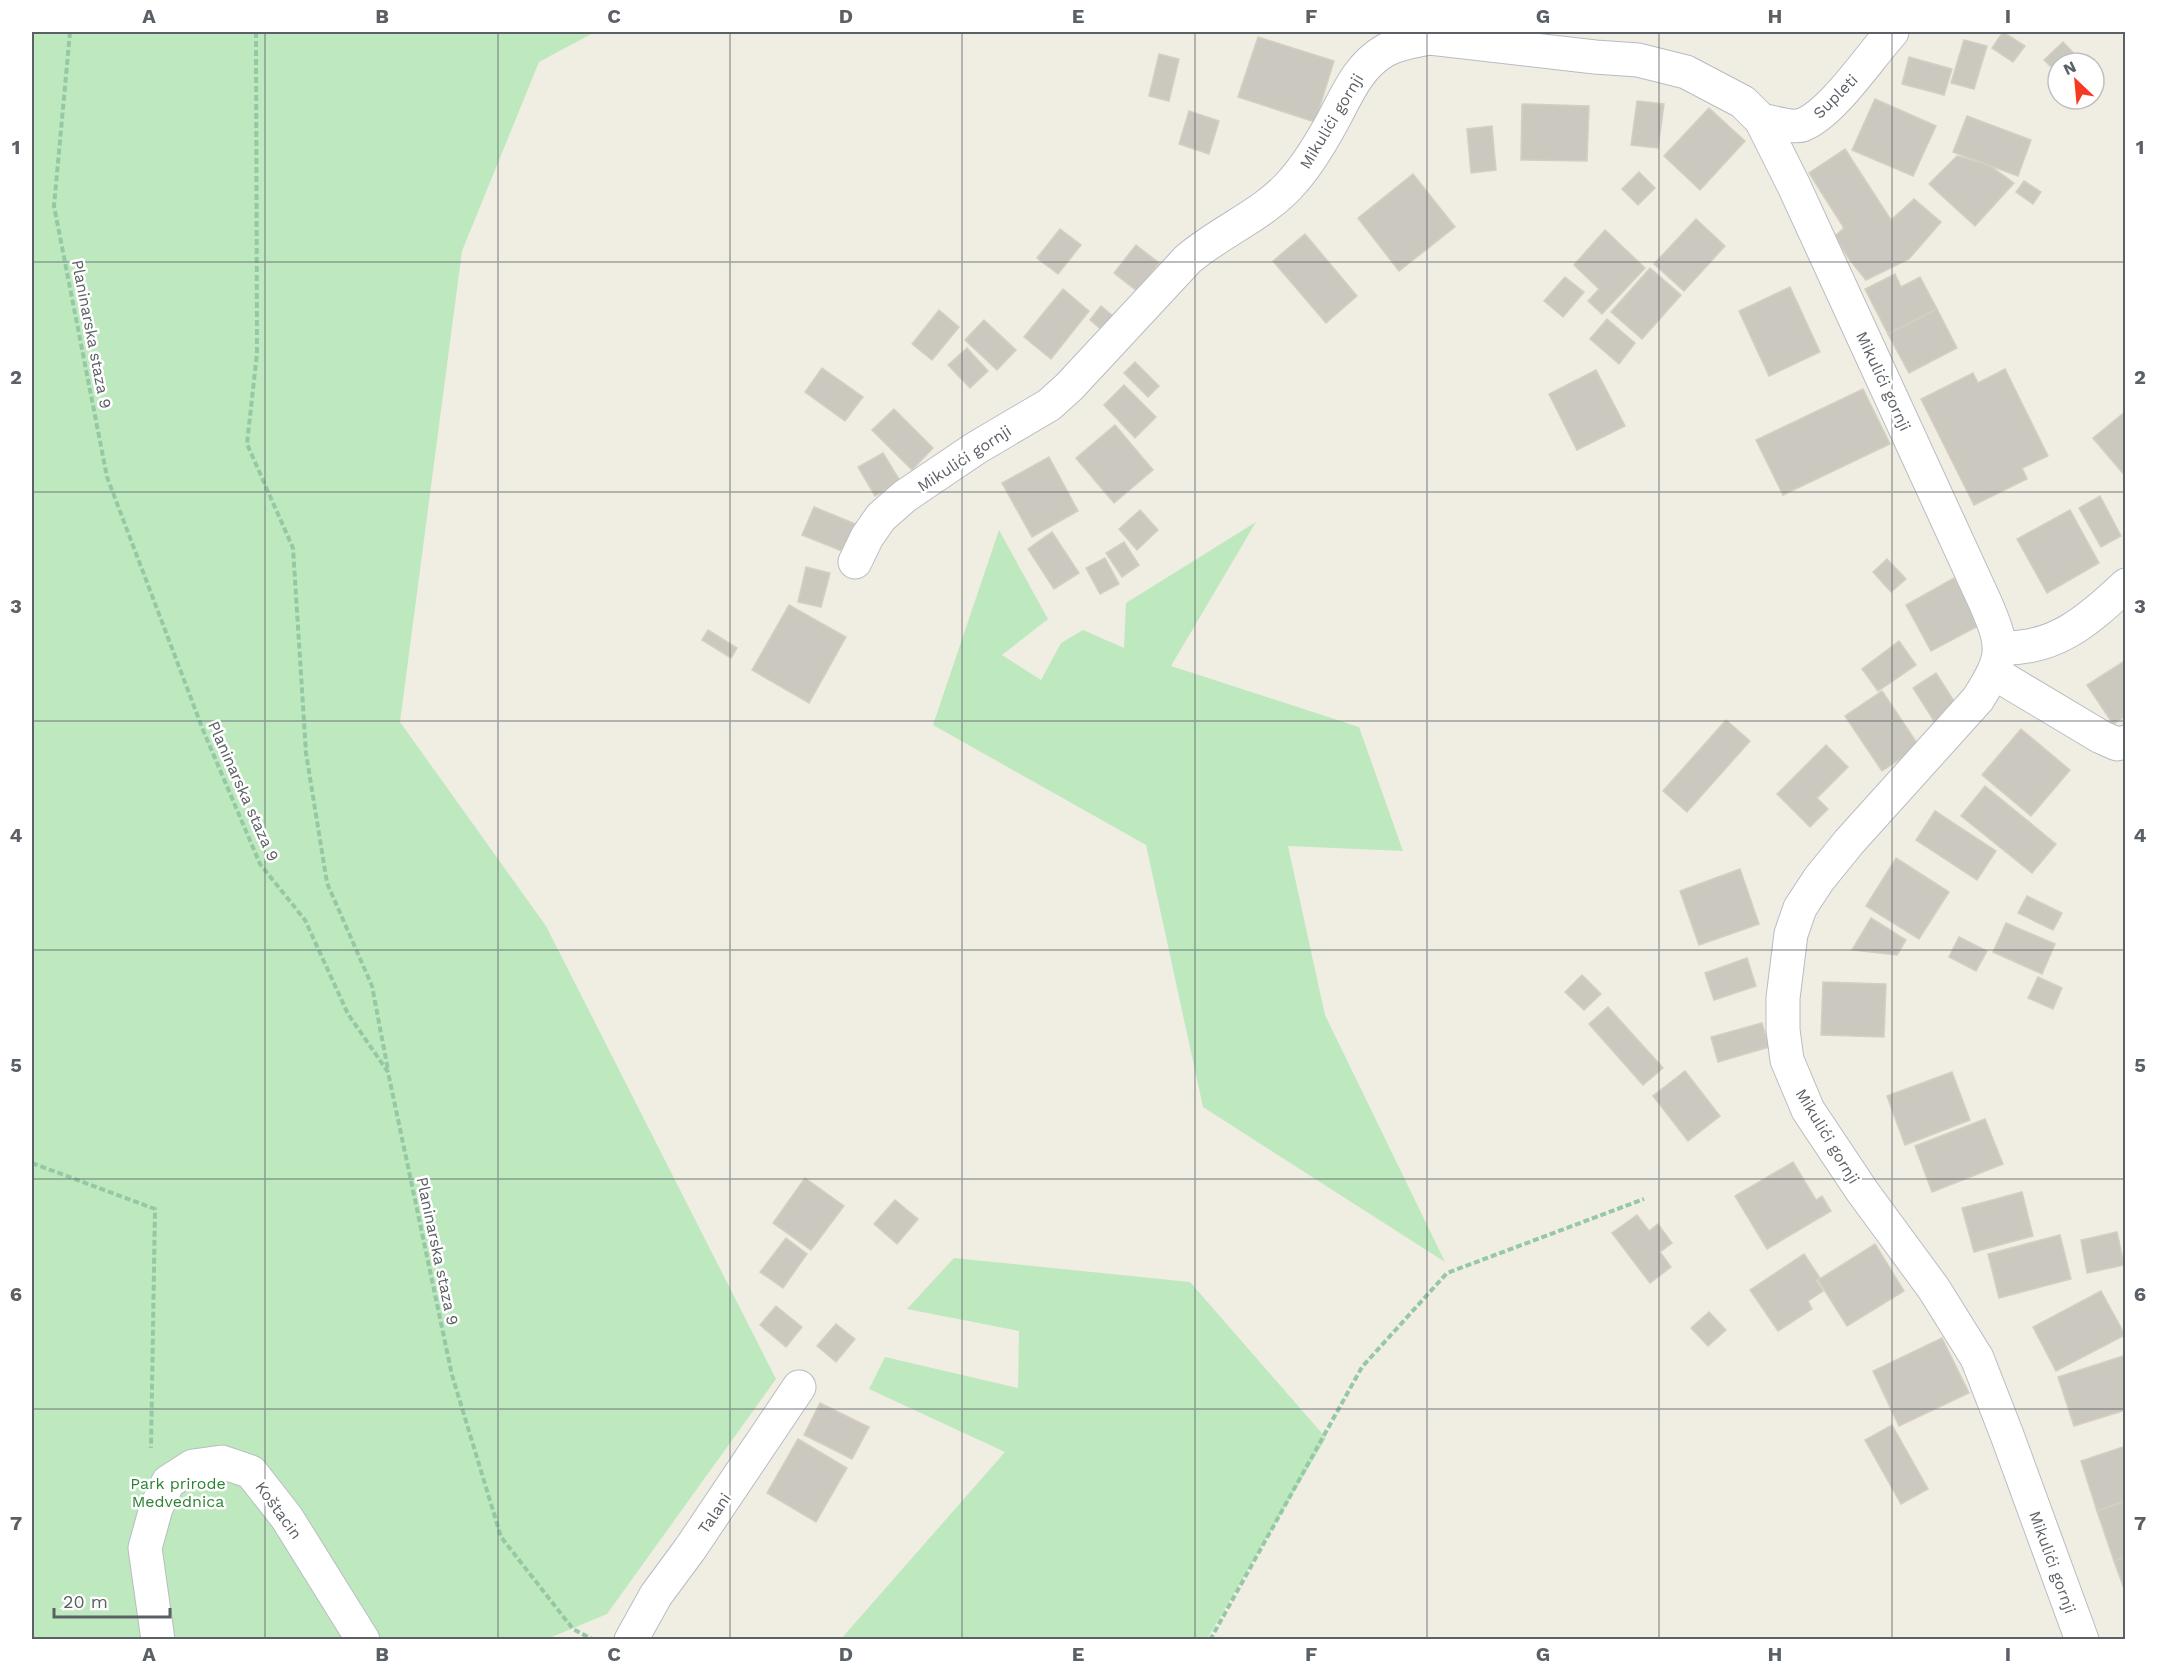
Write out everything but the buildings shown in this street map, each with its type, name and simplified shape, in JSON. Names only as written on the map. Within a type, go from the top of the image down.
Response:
[{"type":"street","name":"Supleti","points":[[1761,120],[1800,126],[1818,116],[1851,82],[1892,32]]},
{"type":"street","name":"Mikulići gornji","points":[[855,562],[867,537],[881,517],[905,496],[976,448],[1049,405],[1069,387],[1188,259],[1209,242],[1277,198],[1295,180],[1313,153],[1362,69],[1385,51],[1407,42],[1430,38],[1638,60],[1686,72],[1743,102],[1761,120],[1794,186],[1998,633],[1997,660],[1978,699],[1819,879],[1800,908],[1791,934],[1783,998],[1783,1030],[1787,1060],[1808,1110],[1862,1191],[1934,1289],[1977,1358],[2082,1640]]},
{"type":"street","points":[[2126,585],[2092,616],[2064,634],[1997,660],[2101,737],[2117,744],[2126,742]]},
{"type":"street","name":"Talani","points":[[631,1640],[656,1595],[690,1549],[799,1387]]},
{"type":"street","name":"Koštacin","points":[[158,1640],[145,1548],[156,1508],[168,1482],[193,1466],[222,1462],[251,1472],[287,1518],[363,1640]]},
{"type":"path","name":"Planinarska staza 9","points":[[70,32],[54,206],[107,477],[203,730],[260,864],[305,920],[348,1014],[388,1072],[452,1375],[501,1537],[573,1629],[594,1640]]},
{"type":"path","points":[[256,32],[257,353],[247,444],[293,548],[306,753],[327,883],[372,986],[388,1072]]},
{"type":"path","points":[[32,1163],[155,1209],[151,1459]]},
{"type":"path","points":[[1210,1640],[1362,1367],[1448,1273],[1644,1199]]},
{"type":"green space","name":"Park prirode Medvednica","points":[[32,32],[595,32],[539,62],[462,251],[400,722],[546,926],[776,1379],[607,1614],[547,1639],[32,1640]]},
{"type":"green space","points":[[1256,522],[1171,666],[1359,727],[1403,851],[1288,846],[1325,1015],[1445,1262],[1203,1107],[1146,845],[933,725],[999,530],[1048,619],[1002,655],[1041,680],[1061,643],[1083,630],[1124,648],[1126,603]]},
{"type":"green space","points":[[954,1258],[1190,1282],[1326,1438],[1207,1639],[841,1639],[1005,1452],[869,1389],[885,1357],[1018,1388],[1019,1331],[907,1309]]}]
